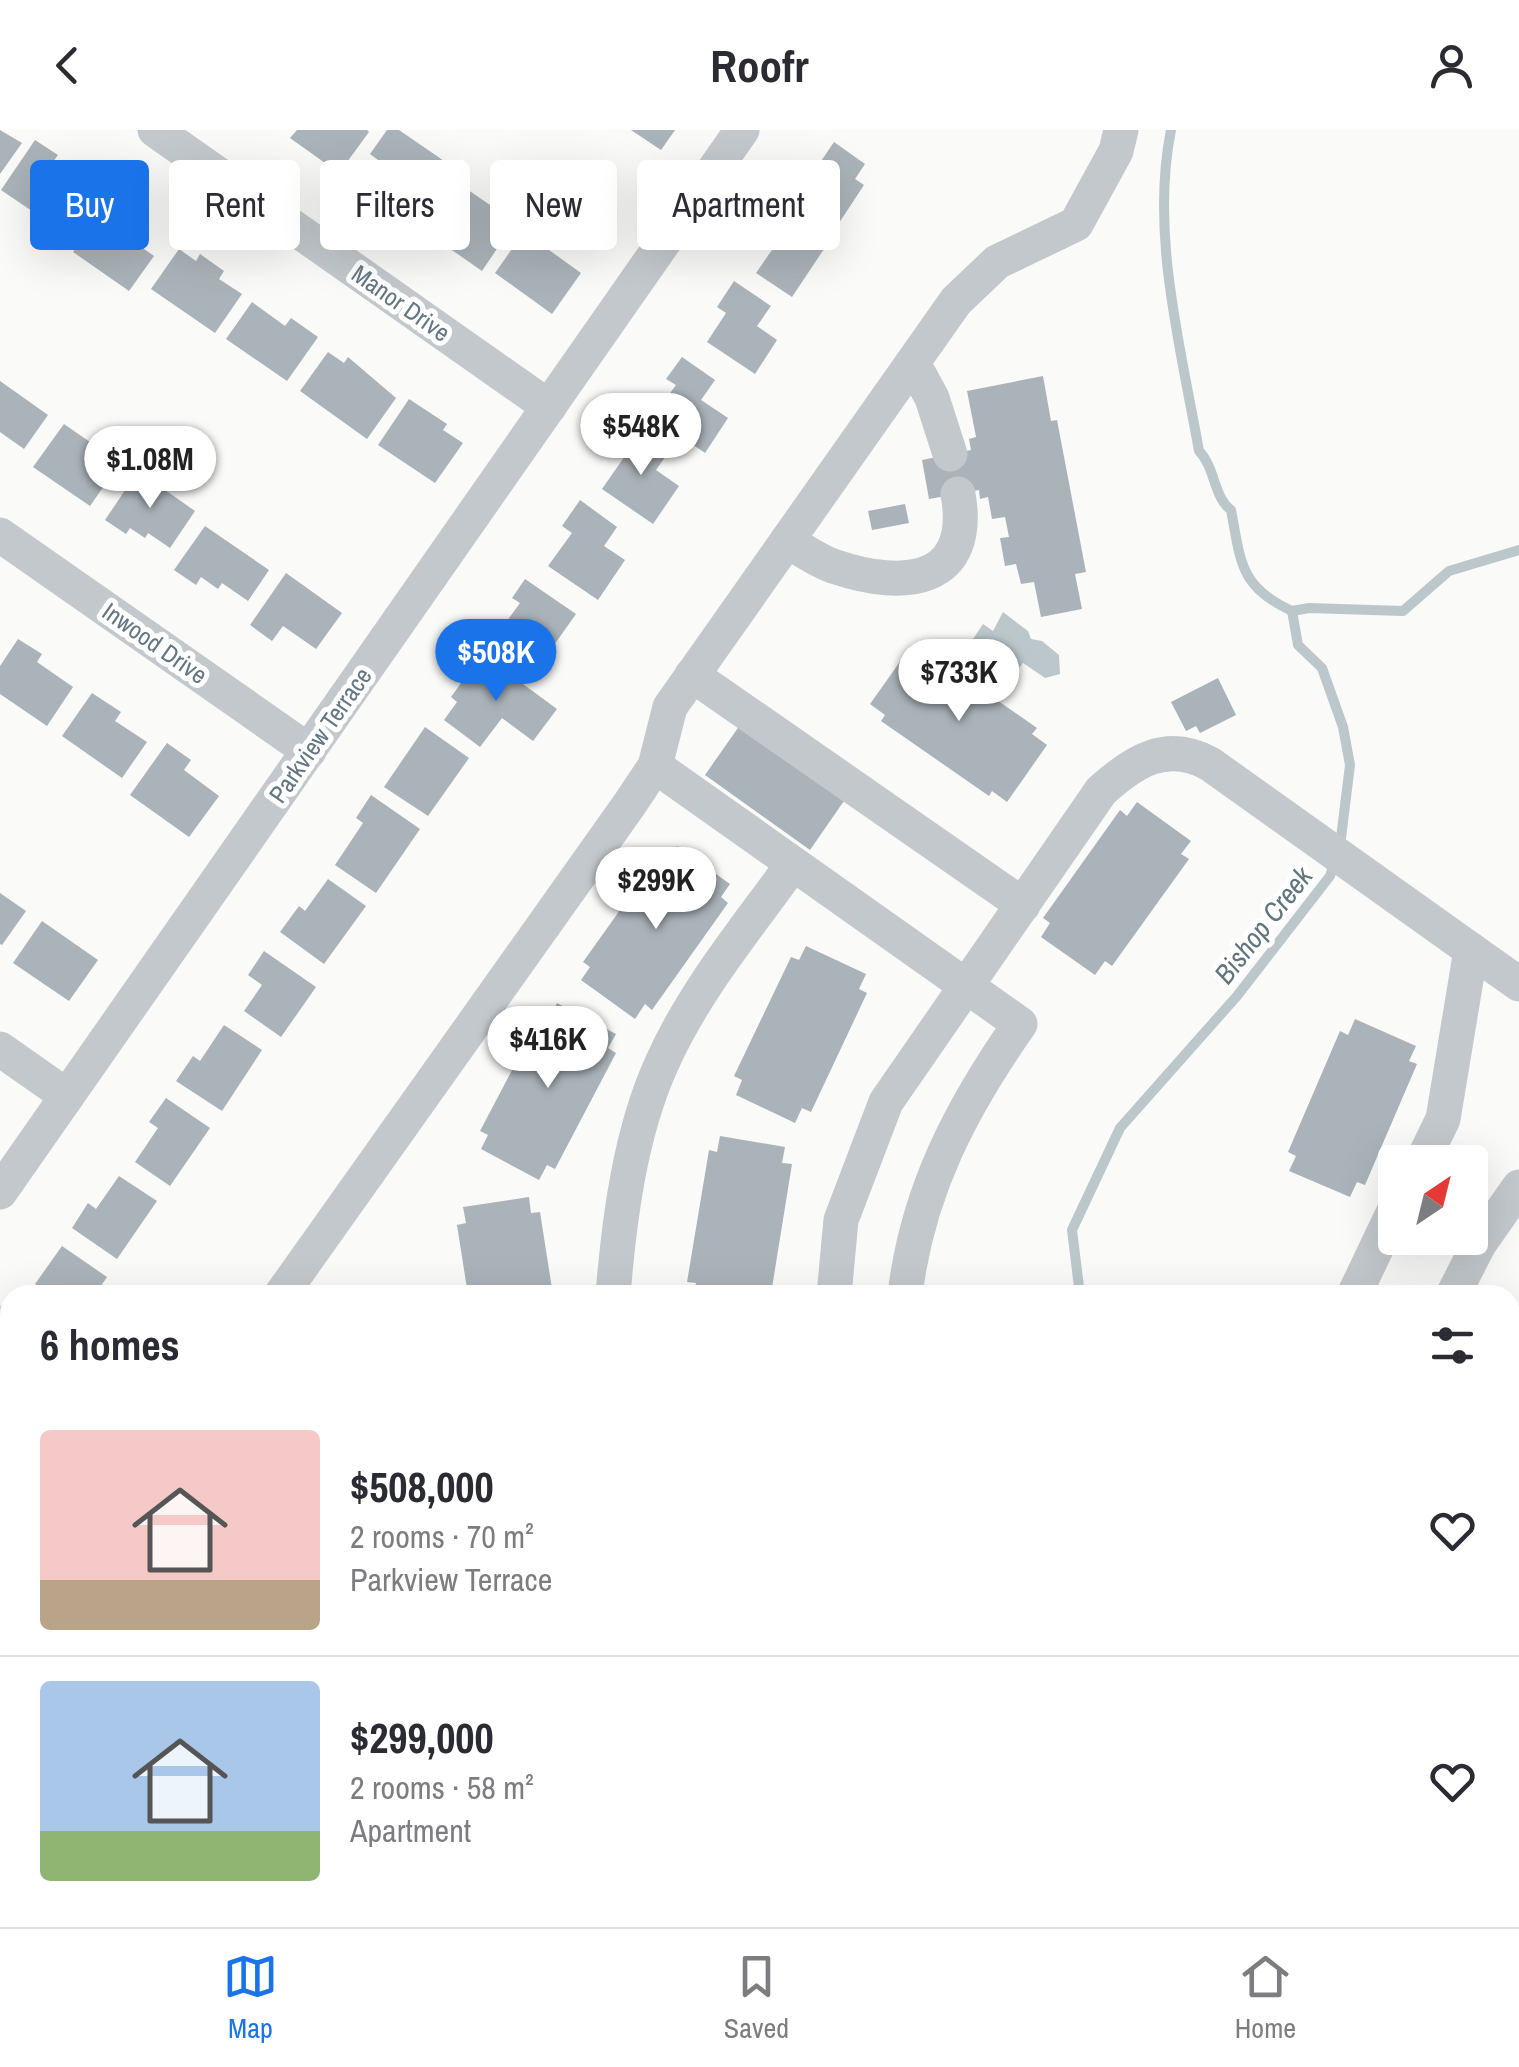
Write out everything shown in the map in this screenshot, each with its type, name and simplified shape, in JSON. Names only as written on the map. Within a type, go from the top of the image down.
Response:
[{"type":"street","name":"Manor Drive","points":[[155,130],[550,407]]},
{"type":"street","name":"Parkview Terrace","points":[[0,1192],[742,130]]},
{"type":"street","points":[[288,1285],[656,766],[670,707],[956,302],[997,262],[1076,224],[1108,169],[1120,130]]},
{"type":"street","points":[[913,363],[932,398],[950,454]]},
{"type":"street","points":[[787,541],[834,567],[896,579],[932,575],[948,561],[963,522],[958,494]]},
{"type":"street","name":"Inwood Drive","points":[[0,535],[309,751]]},
{"type":"street","points":[[692,675],[1023,905]]},
{"type":"street","points":[[835,1285],[842,1220],[886,1102],[1101,791],[1149,756],[1178,752],[1214,767],[1519,984]]},
{"type":"street","points":[[656,766],[1020,1024],[968,1102],[936,1164],[916,1228],[907,1285]]},
{"type":"street","points":[[614,1285],[618,1240],[644,1118],[661,1065],[726,954],[792,865]]},
{"type":"street","points":[[1430,1145],[1443,1119],[1470,950]]},
{"type":"street","points":[[0,1048],[68,1096]]},
{"type":"street","points":[[1458,1285],[1479,1244],[1519,1187]]},
{"type":"street","points":[[1359,1285],[1378,1245]]},
{"type":"shaded area","points":[[1003,612],[1028,631],[1031,639],[1042,641],[1059,655],[1060,674],[1045,678],[1023,663],[1004,687],[969,660],[978,648],[971,642],[983,624],[993,631]]},
{"type":"building","points":[[0,130],[22,143],[0,174]]},
{"type":"building","points":[[297,130],[369,132],[349,160],[321,160],[290,138]]},
{"type":"building","points":[[387,130],[399,130],[443,160],[378,160],[370,154]]},
{"type":"building","points":[[631,130],[675,130],[661,150]]},
{"type":"building","points":[[35,140],[58,155],[54,160],[30,160],[30,210],[1,190]]},
{"type":"building","points":[[834,142],[865,164],[855,179],[864,185],[840,221],[840,160],[822,160]]},
{"type":"building","points":[[470,191],[490,205],[490,250],[496,250],[482,271],[452,250],[470,250]]},
{"type":"building","points":[[146,250],[154,256],[129,291],[73,252]]},
{"type":"building","points":[[180,250],[196,261],[200,254],[224,271],[219,279],[242,294],[215,333],[151,289]]},
{"type":"building","points":[[511,250],[549,250],[581,273],[552,314],[495,273]]},
{"type":"building","points":[[772,250],[823,250],[792,297],[756,273]]},
{"type":"building","points":[[734,281],[771,306],[757,326],[777,340],[755,374],[707,342],[726,313],[717,307]]},
{"type":"building","points":[[252,302],[285,326],[291,318],[318,337],[287,381],[226,339]]},
{"type":"building","points":[[328,352],[344,363],[348,357],[396,398],[367,439],[300,391]]},
{"type":"building","points":[[682,357],[715,380],[701,400],[728,418],[705,453],[653,417],[676,385],[666,379]]},
{"type":"building","points":[[1043,376],[1051,421],[1057,420],[1086,572],[1075,574],[1082,609],[1041,617],[1034,582],[1021,584],[1016,564],[1005,566],[1000,538],[1009,537],[1005,517],[992,519],[988,497],[980,499],[979,490],[929,499],[922,460],[971,450],[969,439],[976,437],[967,391]]},
{"type":"building","points":[[0,381],[48,415],[24,449],[0,432]]},
{"type":"building","points":[[409,399],[447,424],[443,430],[463,443],[435,483],[378,445]]},
{"type":"building","points":[[64,424],[120,463],[90,506],[33,467]]},
{"type":"building","points":[[632,428],[668,453],[656,470],[679,486],[653,524],[602,489],[625,456],[617,449]]},
{"type":"building","points":[[138,471],[195,511],[170,548],[148,533],[145,538],[130,528],[126,534],[105,520]]},
{"type":"building","points":[[580,500],[617,527],[604,546],[625,560],[598,600],[548,566],[572,533],[562,526]]},
{"type":"building","points":[[905,504],[909,523],[872,530],[868,511]]},
{"type":"building","points":[[205,526],[269,570],[248,601],[222,583],[218,589],[201,577],[196,585],[174,570]]},
{"type":"building","points":[[286,573],[342,613],[316,649],[283,626],[272,641],[250,625]]},
{"type":"building","points":[[525,579],[576,614],[537,669],[494,639],[520,603],[512,598]]},
{"type":"building","points":[[18,639],[42,654],[37,662],[73,687],[47,726],[0,694],[0,666]]},
{"type":"building","points":[[909,649],[923,659],[928,652],[1037,728],[1032,734],[1047,745],[1007,802],[992,791],[989,796],[881,721],[885,715],[870,704]]},
{"type":"building","points":[[482,654],[557,709],[533,741],[502,718],[480,747],[444,720],[457,702],[451,697]]},
{"type":"building","points":[[1218,678],[1236,715],[1200,733],[1196,726],[1186,731],[1171,702]]},
{"type":"building","points":[[92,693],[121,712],[115,721],[147,742],[122,778],[62,736]]},
{"type":"building","points":[[740,725],[846,798],[810,850],[705,775]]},
{"type":"building","points":[[425,727],[469,758],[428,816],[384,787]]},
{"type":"building","points":[[167,743],[191,760],[184,770],[219,796],[189,837],[130,795]]},
{"type":"building","points":[[371,795],[420,829],[376,893],[335,865],[363,823],[356,818]]},
{"type":"building","points":[[1137,802],[1191,841],[1181,854],[1189,859],[1112,966],[1105,961],[1095,975],[1041,937],[1050,923],[1043,918],[1120,810],[1127,816]]},
{"type":"building","points":[[677,846],[730,884],[721,897],[728,903],[652,1010],[645,1004],[635,1019],[581,980],[590,967],[583,962],[660,854],[667,859]]},
{"type":"building","points":[[328,879],[366,906],[324,964],[280,932],[299,906],[305,911]]},
{"type":"building","points":[[0,893],[26,911],[2,945],[0,944]]},
{"type":"building","points":[[42,921],[98,960],[69,1001],[13,963]]},
{"type":"building","points":[[806,946],[866,974],[859,989],[867,993],[811,1112],[802,1108],[795,1123],[736,1095],[742,1080],[734,1076],[791,957],[799,960]]},
{"type":"building","points":[[264,951],[316,987],[281,1037],[244,1011],[262,985],[248,975]]},
{"type":"building","points":[[557,1003],[616,1034],[608,1048],[616,1053],[555,1169],[547,1165],[539,1180],[481,1149],[488,1135],[480,1131],[542,1013],[550,1017]]},
{"type":"building","points":[[1355,1019],[1416,1046],[1409,1061],[1417,1064],[1382,1145],[1378,1145],[1378,1155],[1365,1185],[1357,1182],[1350,1197],[1289,1171],[1296,1156],[1288,1152],[1340,1031],[1348,1035]]},
{"type":"building","points":[[224,1025],[262,1050],[222,1111],[176,1081],[193,1056],[200,1061]]},
{"type":"building","points":[[166,1098],[210,1128],[170,1186],[135,1162],[158,1128],[149,1122]]},
{"type":"building","points":[[720,1136],[785,1147],[782,1163],[792,1164],[772,1285],[687,1282],[709,1150],[717,1152]]},
{"type":"building","points":[[119,1176],[157,1201],[117,1259],[72,1228],[88,1203],[96,1209]]},
{"type":"building","points":[[529,1197],[531,1213],[540,1212],[551,1285],[466,1285],[457,1225],[466,1223],[463,1207]]},
{"type":"building","points":[[62,1246],[107,1277],[102,1285],[35,1284]]},
{"type":"waterway","points":[[1171,130],[1165,169],[1166,250],[1199,451],[1221,498],[1231,510],[1241,559],[1252,582],[1262,593],[1292,611]]},
{"type":"waterway","name":"Bishop Creek","points":[[1292,611],[1403,611],[1449,571],[1519,550]]},
{"type":"waterway","name":"Bishop Creek","points":[[1079,1285],[1072,1230],[1120,1128],[1237,996],[1330,876],[1340,846],[1350,765],[1343,727],[1322,668],[1298,645],[1292,611]]}]
